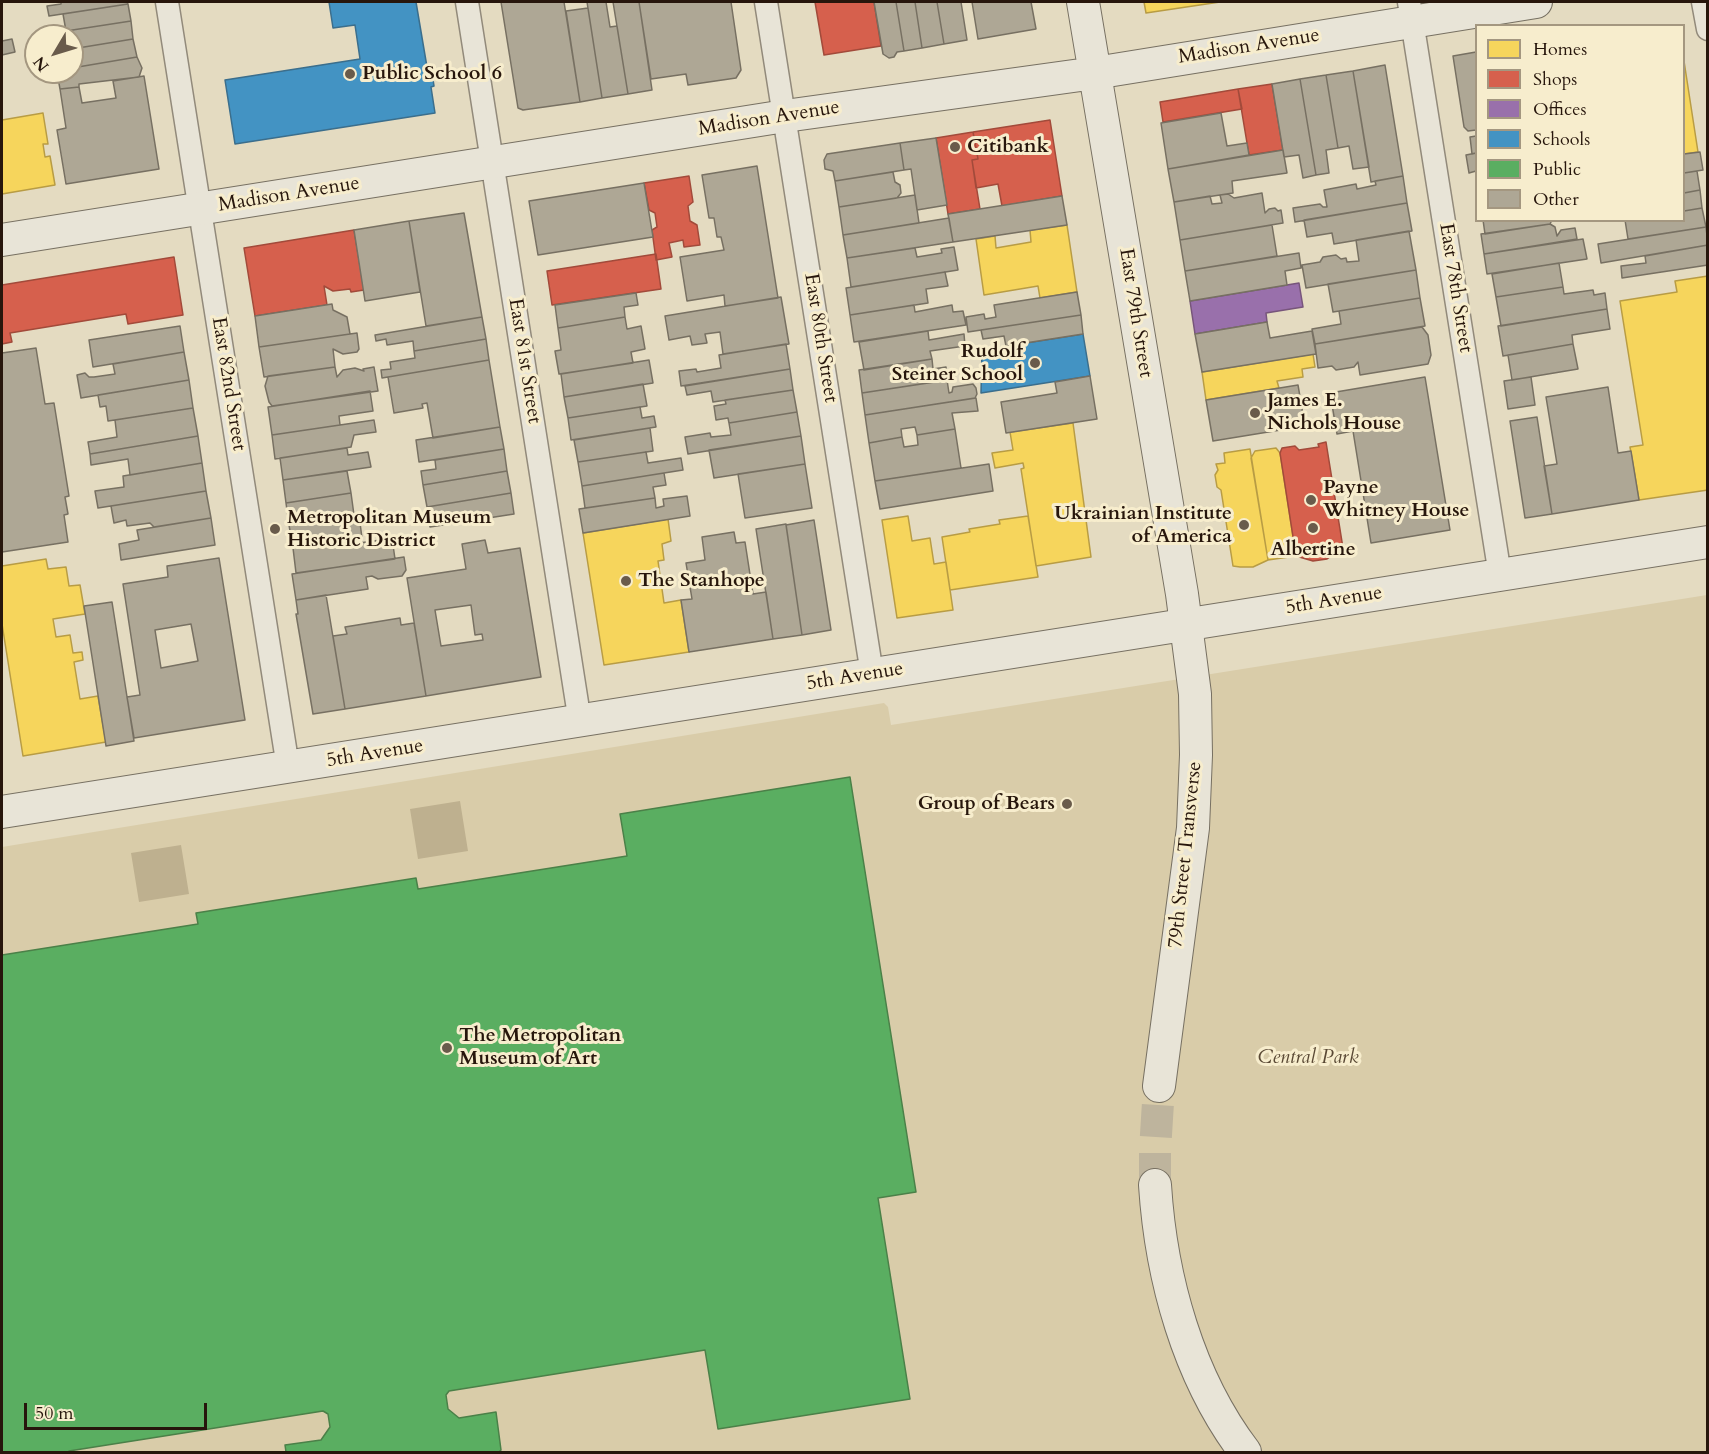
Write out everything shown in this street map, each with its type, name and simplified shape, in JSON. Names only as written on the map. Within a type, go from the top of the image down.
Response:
[{"type":"main road","name":"East 79th Street","points":[[1083,2],[1186,624]]},
{"type":"main road","name":"Madison Avenue","points":[[2,240],[785,116],[1095,73],[1411,11],[1536,2]]},
{"type":"main road","name":"5th Avenue","points":[[2,812],[1707,542]]},
{"type":"main road","name":"79th Street Transverse","points":[[1159,1086],[1188,876],[1194,809],[1196,723],[1193,670],[1186,624]]},
{"type":"main road","points":[[1155,1185],[1160,1241],[1179,1320],[1211,1396],[1245,1452]]},
{"type":"street","name":"East 82nd Street","points":[[167,2],[288,767]]},
{"type":"street","name":"East 81st Street","points":[[467,2],[580,722]]},
{"type":"street","name":"East 80th Street","points":[[766,2],[872,674]]},
{"type":"street","points":[[1703,2],[1707,29]]},
{"type":"street","name":"East 78th Street","points":[[1411,11],[1500,575]]},
{"type":"green space","name":"Central Park","points":[[1707,595],[1707,1452],[2,1452],[2,847],[884,703],[888,707],[891,725]]},
{"type":"shaded area","points":[[460,801],[468,851],[418,859],[410,809]]},
{"type":"shaded area","points":[[181,845],[189,894],[139,902],[131,853]]},
{"type":"building: Homes","points":[[1144,2],[1220,2],[1146,13]]},
{"type":"building: Homes","points":[[1685,68],[1698,152],[1685,154]]},
{"type":"building: Homes","points":[[43,113],[48,144],[43,144],[45,157],[50,156],[55,185],[2,194],[2,120]]},
{"type":"building: Homes","points":[[1067,225],[1077,292],[1040,298],[1038,286],[984,295],[976,239],[995,236],[996,248],[1031,242],[1030,230]]},
{"type":"building: Homes","points":[[1708,276],[1708,490],[1639,500],[1630,447],[1643,445],[1620,301],[1677,292],[1675,281]]},
{"type":"building: Homes","points":[[1313,354],[1315,367],[1302,369],[1303,377],[1277,381],[1279,388],[1206,400],[1202,372]]},
{"type":"building: Homes","points":[[1073,423],[1091,557],[1036,566],[1021,469],[1024,468],[1023,463],[995,468],[992,453],[1013,450],[1010,432]]},
{"type":"building: Homes","points":[[1276,448],[1280,453],[1296,556],[1268,560],[1251,458],[1255,451]]},
{"type":"building: Homes","name":"Ukrainian Institute of America","points":[[1250,449],[1268,560],[1253,567],[1240,567],[1233,566],[1221,490],[1217,487],[1215,475],[1218,470],[1216,464],[1225,463],[1224,453]]},
{"type":"building: Homes","points":[[908,516],[912,541],[930,538],[934,564],[946,562],[953,610],[897,618],[882,520]]},
{"type":"building: Homes","points":[[1028,516],[1038,577],[950,590],[942,537],[970,532],[969,529],[1000,524],[999,520]]},
{"type":"building: Homes","name":"The Stanhope","points":[[668,519],[671,541],[662,544],[664,560],[658,561],[664,603],[681,600],[689,652],[604,665],[583,533]]},
{"type":"building: Homes","points":[[46,559],[48,569],[66,567],[69,586],[80,585],[85,614],[53,619],[56,637],[70,635],[73,653],[82,652],[83,660],[74,662],[80,699],[98,696],[106,742],[23,756],[2,624],[2,566]]},
{"type":"building: Shops","points":[[815,2],[874,2],[881,46],[824,55]]},
{"type":"building: Shops","points":[[1272,84],[1283,150],[1249,155],[1238,89]]},
{"type":"building: Shops","points":[[1238,89],[1242,109],[1163,122],[1160,102]]},
{"type":"building: Shops","points":[[1050,120],[1062,196],[1002,206],[998,184],[976,188],[972,160],[978,159],[973,132]]},
{"type":"building: Shops","points":[[973,132],[978,159],[972,160],[980,209],[948,214],[936,138]]},
{"type":"building: Shops","points":[[689,176],[693,202],[688,206],[690,221],[697,225],[700,245],[684,247],[683,240],[669,243],[672,257],[656,260],[652,230],[657,227],[655,213],[649,210],[644,183]]},
{"type":"building: Shops","points":[[354,230],[364,290],[333,291],[324,286],[327,305],[255,316],[244,248]]},
{"type":"building: Shops","points":[[656,254],[661,289],[552,305],[547,271]]},
{"type":"building: Shops","points":[[174,257],[183,315],[128,324],[126,314],[10,333],[12,342],[2,344],[2,285]]},
{"type":"building: Shops","name":"Payne Whitney House","points":[[1326,442],[1343,548],[1327,559],[1313,561],[1296,556],[1280,453],[1282,448],[1295,446],[1299,450],[1319,447],[1318,444]]},
{"type":"building: Offices","points":[[1299,283],[1303,307],[1266,313],[1267,322],[1195,334],[1190,301]]},
{"type":"building: Schools","name":"Public School 6","points":[[329,2],[416,2],[427,67],[431,66],[435,113],[235,144],[225,80],[360,59],[355,25],[333,28]]},
{"type":"building: Schools","name":"Rudolf Steiner School","points":[[1083,334],[1090,376],[981,393],[982,350]]},
{"type":"building: Public","name":"The Metropolitan Museum of Art","points":[[850,777],[916,1192],[878,1198],[910,1399],[718,1429],[705,1350],[449,1391],[446,1395],[448,1409],[459,1418],[496,1412],[501,1450],[499,1452],[286,1452],[285,1445],[321,1440],[330,1427],[328,1414],[323,1411],[69,1452],[2,1452],[2,955],[198,924],[196,913],[416,878],[418,889],[627,856],[620,814]]},
{"type":"building: Other","points":[[61,2],[127,2],[128,4],[49,16],[47,6],[61,4]]},
{"type":"building: Other","points":[[501,2],[564,2],[580,102],[523,110],[518,108]]},
{"type":"building: Other","points":[[587,2],[606,2],[610,27],[617,26],[628,94],[602,98]]},
{"type":"building: Other","points":[[613,2],[639,2],[652,90],[628,94]]},
{"type":"building: Other","points":[[639,2],[731,2],[741,70],[736,78],[688,85],[686,74],[651,79]]},
{"type":"building: Other","points":[[874,2],[896,2],[904,51],[897,52],[894,57],[889,58],[883,54]]},
{"type":"building: Other","points":[[896,2],[915,2],[922,48],[904,51]]},
{"type":"building: Other","points":[[915,2],[937,2],[944,44],[922,48]]},
{"type":"building: Other","points":[[937,2],[961,2],[967,40],[944,44]]},
{"type":"building: Other","points":[[972,2],[1031,2],[1036,29],[978,39]]},
{"type":"building: Other","points":[[128,4],[131,21],[84,28],[84,24],[65,24],[63,14]]},
{"type":"building: Other","points":[[588,8],[602,98],[580,102],[566,11]]},
{"type":"building: Other","points":[[131,21],[133,39],[84,47],[84,28]]},
{"type":"building: Other","points":[[12,39],[15,52],[2,55],[2,41]]},
{"type":"building: Other","points":[[133,39],[137,57],[84,66],[84,47]]},
{"type":"building: Other","points":[[1475,52],[1475,130],[1468,131],[1464,127],[1453,56]]},
{"type":"building: Other","points":[[137,57],[142,68],[139,77],[84,83],[84,66]]},
{"type":"building: Other","points":[[1385,65],[1403,176],[1371,182],[1353,71]]},
{"type":"building: Other","points":[[1353,71],[1369,167],[1353,169],[1349,146],[1338,148],[1326,75]]},
{"type":"building: Other","points":[[1326,75],[1338,148],[1326,150],[1329,173],[1316,175],[1300,79]]},
{"type":"building: Other","points":[[144,76],[159,169],[66,184],[57,130],[66,128],[60,89],[79,87],[82,103],[116,98],[113,81]]},
{"type":"building: Other","points":[[1300,79],[1316,175],[1303,178],[1299,155],[1284,157],[1272,84]]},
{"type":"building: Other","points":[[59,84],[79,84],[79,87],[60,89]]},
{"type":"building: Other","points":[[1221,113],[1227,146],[1247,143],[1249,155],[1168,169],[1161,123]]},
{"type":"building: Other","points":[[1475,136],[1475,153],[1472,154],[1470,137]]},
{"type":"building: Other","points":[[936,138],[947,205],[917,210],[911,169],[904,170],[900,143]]},
{"type":"building: Other","points":[[900,143],[904,170],[835,181],[833,171],[825,169],[824,160],[827,154]]},
{"type":"building: Other","points":[[1283,150],[1287,173],[1232,181],[1233,193],[1174,202],[1168,169]]},
{"type":"building: Other","points":[[1700,152],[1703,170],[1685,173],[1685,154]]},
{"type":"building: Other","points":[[1475,153],[1475,171],[1469,173],[1466,155]]},
{"type":"building: Other","points":[[757,166],[778,298],[725,306],[724,295],[687,301],[680,257],[724,250],[721,237],[717,237],[714,218],[709,218],[702,175]]},
{"type":"building: Other","points":[[1697,171],[1700,190],[1685,193],[1685,173]]},
{"type":"building: Other","points":[[893,172],[895,182],[900,185],[901,193],[897,198],[839,207],[835,181]]},
{"type":"building: Other","points":[[1403,176],[1407,203],[1295,222],[1293,208],[1320,204],[1327,207],[1324,190],[1356,184],[1357,189],[1376,185],[1375,181]]},
{"type":"building: Other","points":[[644,183],[653,237],[538,255],[529,201]]},
{"type":"building: Other","points":[[1700,190],[1702,208],[1685,211],[1685,193]]},
{"type":"building: Other","points":[[1262,193],[1265,213],[1269,209],[1281,210],[1283,223],[1180,240],[1174,202],[1210,196],[1212,204],[1222,203],[1220,195],[1228,194],[1234,198]]},
{"type":"building: Other","points":[[915,195],[919,223],[843,235],[839,207]]},
{"type":"building: Other","points":[[1062,196],[1067,225],[953,242],[948,214]]},
{"type":"building: Other","points":[[1407,203],[1412,231],[1334,244],[1332,233],[1307,237],[1304,220]]},
{"type":"building: Other","points":[[1702,208],[1706,227],[1628,239],[1625,222],[1685,222],[1685,211]]},
{"type":"building: Other","points":[[464,213],[482,317],[426,326],[409,221]]},
{"type":"building: Other","points":[[949,218],[953,242],[847,258],[843,235]]},
{"type":"building: Other","points":[[409,221],[420,292],[365,301],[354,230]]},
{"type":"building: Other","points":[[1483,222],[1551,222],[1550,224],[1485,234]]},
{"type":"building: Other","points":[[1550,224],[1555,227],[1557,236],[1561,230],[1575,228],[1577,239],[1484,254],[1481,234]]},
{"type":"building: Other","points":[[1272,225],[1277,256],[1185,271],[1180,240]]},
{"type":"building: Other","points":[[1706,227],[1708,245],[1601,263],[1598,244]]},
{"type":"building: Other","points":[[1409,231],[1416,270],[1306,288],[1302,265],[1320,262],[1323,257],[1336,255],[1341,259],[1346,258],[1347,262],[1359,261],[1356,240]]},
{"type":"building: Other","points":[[1583,239],[1587,259],[1487,274],[1484,254]]},
{"type":"building: Other","points":[[1708,245],[1708,265],[1622,278],[1621,266],[1646,263],[1645,256]]},
{"type":"building: Other","points":[[954,247],[958,270],[851,287],[847,258],[915,248],[917,257],[942,253],[941,249]]},
{"type":"building: Other","points":[[1299,253],[1301,268],[1285,271],[1287,285],[1190,301],[1185,271]]},
{"type":"building: Other","points":[[1559,263],[1563,287],[1496,297],[1492,274]]},
{"type":"building: Other","points":[[1416,270],[1420,298],[1333,312],[1328,284]]},
{"type":"building: Other","points":[[945,272],[948,286],[926,289],[928,303],[850,315],[846,288]]},
{"type":"building: Other","points":[[1563,287],[1564,294],[1593,290],[1594,295],[1605,293],[1607,309],[1501,326],[1496,297]]},
{"type":"building: Other","points":[[1077,292],[1081,315],[968,332],[966,317],[984,314],[985,319],[996,317],[994,305]]},
{"type":"building: Other","points":[[636,293],[638,305],[624,307],[625,317],[558,328],[555,305]]},
{"type":"building: Other","points":[[781,297],[789,344],[723,354],[720,332],[705,334],[707,343],[692,345],[690,336],[669,340],[665,316]]},
{"type":"building: Other","points":[[1420,298],[1425,326],[1315,344],[1312,329],[1341,324],[1339,311]]},
{"type":"building: Other","points":[[332,304],[333,310],[347,317],[350,334],[259,347],[255,316]]},
{"type":"building: Other","points":[[914,305],[915,312],[952,305],[953,312],[963,311],[966,325],[854,342],[850,315]]},
{"type":"building: Other","points":[[1607,309],[1610,329],[1572,335],[1573,344],[1503,356],[1498,326]]},
{"type":"building: Other","points":[[1081,315],[1083,334],[1006,346],[1004,336],[983,339],[981,330]]},
{"type":"building: Other","points":[[482,317],[486,339],[414,351],[413,341],[387,345],[386,339],[376,341],[375,335]]},
{"type":"building: Other","points":[[625,317],[627,329],[641,326],[645,349],[631,352],[633,363],[559,374],[555,351],[561,350],[558,328]]},
{"type":"building: Other","points":[[1267,322],[1270,338],[1312,331],[1316,354],[1202,372],[1195,334]]},
{"type":"building: Other","points":[[180,326],[184,352],[93,367],[89,340]]},
{"type":"building: Other","points":[[1422,327],[1428,335],[1431,355],[1428,364],[1360,375],[1358,362],[1354,367],[1336,370],[1332,366],[1318,368],[1315,344]]},
{"type":"building: Other","points":[[928,331],[929,340],[964,334],[965,346],[930,351],[932,359],[864,370],[859,342]]},
{"type":"building: Other","points":[[357,333],[359,349],[357,352],[343,354],[333,349],[335,367],[264,377],[259,347]]},
{"type":"building: Other","points":[[486,339],[489,360],[382,378],[381,370],[391,369],[390,362],[415,358],[414,351]]},
{"type":"building: Other","points":[[786,344],[790,369],[681,386],[679,371],[696,369],[697,372],[721,368],[719,355]]},
{"type":"building: Other","points":[[1573,344],[1578,369],[1512,380],[1508,355]]},
{"type":"building: Other","points":[[36,348],[45,404],[54,403],[69,496],[65,497],[68,514],[64,515],[68,542],[2,552],[2,353]]},
{"type":"building: Other","points":[[184,352],[189,380],[81,398],[77,375],[85,373],[89,377],[94,377],[115,374],[113,364]]},
{"type":"building: Other","points":[[932,359],[933,369],[946,367],[948,380],[862,393],[859,370]]},
{"type":"building: Other","points":[[489,360],[500,427],[433,438],[427,403],[422,404],[423,408],[394,413],[388,377]]},
{"type":"building: Other","points":[[649,360],[653,383],[564,397],[561,374]]},
{"type":"building: Other","points":[[335,367],[337,377],[343,370],[355,368],[364,371],[363,369],[374,367],[378,391],[272,406],[269,402],[265,386],[268,376]]},
{"type":"building: Other","points":[[790,369],[793,390],[713,402],[711,391],[687,395],[685,386]]},
{"type":"building: Other","points":[[1090,376],[1097,419],[1006,433],[1001,402],[1057,393],[1055,382]]},
{"type":"building: Other","points":[[1425,377],[1450,530],[1371,543],[1353,431],[1337,434],[1330,393]]},
{"type":"building: Other","points":[[1531,377],[1535,405],[1508,409],[1504,381]]},
{"type":"building: Other","points":[[189,380],[193,408],[108,421],[106,406],[100,407],[98,395]]},
{"type":"building: Other","points":[[947,380],[949,393],[952,392],[953,387],[973,384],[977,394],[975,398],[865,415],[862,393]]},
{"type":"building: Other","points":[[643,384],[647,406],[568,418],[564,397]]},
{"type":"building: Other","name":"James E. Nichols House","points":[[1298,385],[1305,426],[1213,441],[1206,400]]},
{"type":"building: Other","points":[[1608,387],[1618,453],[1631,451],[1639,500],[1552,514],[1544,466],[1557,464],[1546,397]]},
{"type":"building: Other","points":[[793,390],[797,412],[729,423],[728,418],[716,420],[714,406],[726,404],[725,400]]},
{"type":"building: Other","points":[[370,391],[373,411],[339,416],[340,425],[272,435],[268,407]]},
{"type":"building: Other","points":[[976,398],[978,411],[952,413],[955,429],[917,435],[915,427],[901,429],[902,437],[869,443],[865,415]]},
{"type":"building: Other","points":[[640,407],[642,418],[654,416],[656,427],[571,440],[568,418]]},
{"type":"building: Other","points":[[193,408],[198,436],[90,454],[88,442],[117,437],[115,420]]},
{"type":"building: Other","points":[[797,412],[801,436],[688,454],[685,437],[710,433],[711,437],[731,435],[729,423]]},
{"type":"building: Other","points":[[1537,417],[1552,514],[1525,518],[1510,421]]},
{"type":"building: Other","points":[[374,420],[376,432],[354,435],[351,447],[275,459],[272,435]]},
{"type":"building: Other","points":[[500,427],[504,449],[419,462],[416,440]]},
{"type":"building: Other","points":[[650,428],[653,451],[578,462],[574,440]]},
{"type":"building: Other","points":[[955,429],[961,468],[875,481],[869,443],[902,437],[904,447],[918,445],[917,435]]},
{"type":"building: Other","points":[[198,436],[202,463],[130,475],[128,459],[91,465],[90,454]]},
{"type":"building: Other","points":[[801,436],[805,464],[714,478],[709,450]]},
{"type":"building: Other","points":[[347,448],[348,455],[368,452],[371,467],[283,480],[280,458]]},
{"type":"building: Other","points":[[504,449],[507,471],[423,485],[421,471],[436,469],[435,460]]},
{"type":"building: Other","points":[[646,452],[648,463],[681,458],[683,470],[582,486],[578,462]]},
{"type":"building: Other","points":[[202,463],[206,491],[98,508],[95,491],[124,487],[123,476]]},
{"type":"building: Other","points":[[805,464],[812,508],[745,518],[738,474]]},
{"type":"building: Other","points":[[989,464],[993,491],[880,509],[875,481]]},
{"type":"building: Other","points":[[347,471],[351,493],[286,503],[283,480]]},
{"type":"building: Other","points":[[507,471],[511,493],[427,507],[423,485]]},
{"type":"building: Other","points":[[664,473],[666,485],[653,487],[655,498],[585,508],[582,486]]},
{"type":"building: Other","points":[[206,491],[211,518],[154,527],[150,523],[127,526],[126,520],[114,523],[111,506]]},
{"type":"building: Other","points":[[351,493],[354,515],[289,525],[286,503]]},
{"type":"building: Other","points":[[511,493],[514,514],[430,527],[427,507]]},
{"type":"building: Other","points":[[687,496],[690,516],[583,533],[579,509],[655,498],[656,508],[664,506],[663,499]]},
{"type":"building: Other","points":[[359,515],[362,538],[293,548],[289,525]]},
{"type":"building: Other","points":[[211,518],[215,545],[121,560],[119,544],[139,540],[137,530]]},
{"type":"building: Other","points":[[814,520],[831,630],[802,635],[786,525]]},
{"type":"building: Other","points":[[786,524],[802,635],[773,639],[756,529]]},
{"type":"building: Other","points":[[734,532],[736,543],[745,542],[753,594],[766,592],[773,639],[689,652],[681,600],[692,599],[686,563],[705,560],[702,537]]},
{"type":"building: Other","points":[[402,537],[403,544],[393,545],[395,559],[296,573],[293,548],[359,539],[359,543]]},
{"type":"building: Other","points":[[485,540],[488,553],[520,548],[541,677],[426,696],[407,578],[466,569],[462,544]],"holes":[[[471,605],[475,635],[482,634],[483,640],[441,646],[435,610]]]},
{"type":"building: Other","points":[[404,557],[406,570],[402,576],[378,579],[372,576],[366,577],[368,589],[296,600],[292,574]]},
{"type":"building: Other","points":[[219,558],[245,720],[134,738],[127,697],[140,695],[123,584],[168,577],[167,566]],"holes":[[[191,624],[198,661],[161,668],[155,630]]]},
{"type":"building: Other","points":[[326,595],[345,709],[313,714],[296,614],[298,614],[296,600]]},
{"type":"building: Other","points":[[112,602],[134,741],[106,746],[84,606]]},
{"type":"building: Other","points":[[400,618],[401,625],[414,623],[426,696],[345,709],[333,636],[347,634],[345,627]]},
{"type":"tunnel","points":[[1155,1185],[1159,1086]]},
{"type":"place","name":"Public School 6","points":[[350,74]]},
{"type":"place","name":"Citibank","points":[[955,147]]},
{"type":"place","name":"Rudolf Steiner School","points":[[1035,363]]},
{"type":"place","name":"James E. Nichols House","points":[[1255,413]]},
{"type":"place","name":"Payne Whitney House","points":[[1311,500]]},
{"type":"place","name":"Ukrainian Institute of America","points":[[1244,525]]},
{"type":"place","name":"Albertine","points":[[1313,528]]},
{"type":"place","name":"Metropolitan Museum Historic District","points":[[275,529]]},
{"type":"place","name":"The Stanhope","points":[[626,581]]},
{"type":"place","name":"Group of Bears","points":[[1067,804]]},
{"type":"place","name":"The Metropolitan Museum of Art","points":[[447,1048]]}]
